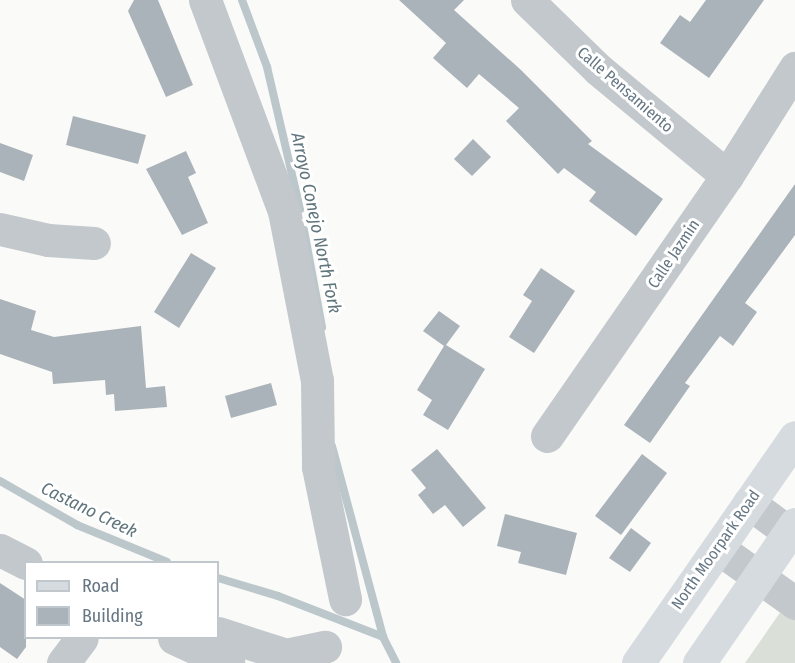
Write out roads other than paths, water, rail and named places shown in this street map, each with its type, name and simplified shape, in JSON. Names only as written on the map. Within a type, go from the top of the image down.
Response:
[{"type":"main road","name":"North Moorpark Road","points":[[638,663],[795,437]]},
{"type":"main road","points":[[699,663],[793,531]]},
{"type":"street","points":[[205,0],[284,211],[316,380],[318,467],[345,599]]},
{"type":"street","name":"Calle Pensamiento","points":[[527,0],[599,70],[727,176]]},
{"type":"street","name":"Calle Jazmin","points":[[547,435],[727,176],[795,68]]},
{"type":"street","points":[[0,229],[48,240],[93,243]]},
{"type":"street","points":[[749,503],[793,531]]},
{"type":"street","points":[[718,548],[795,603]]},
{"type":"street","points":[[0,550],[24,562]]},
{"type":"street","points":[[219,633],[286,655],[325,647]]},
{"type":"street","points":[[63,663],[81,639]]},
{"type":"street","points":[[176,639],[228,663]]},
{"type":"waterway","name":"Arroyo Conejo North Fork","points":[[242,0],[267,67],[300,209]]},
{"type":"waterway","name":"Arroyo Conejo North Fork","points":[[304,230],[322,327]]},
{"type":"waterway","name":"Arroyo Conejo North Fork","points":[[332,446],[383,637],[396,663]]},
{"type":"waterway","name":"Castano Creek","points":[[0,481],[77,525],[165,561]]},
{"type":"waterway","name":"Castano Creek","points":[[219,578],[278,596],[383,637]]}]
